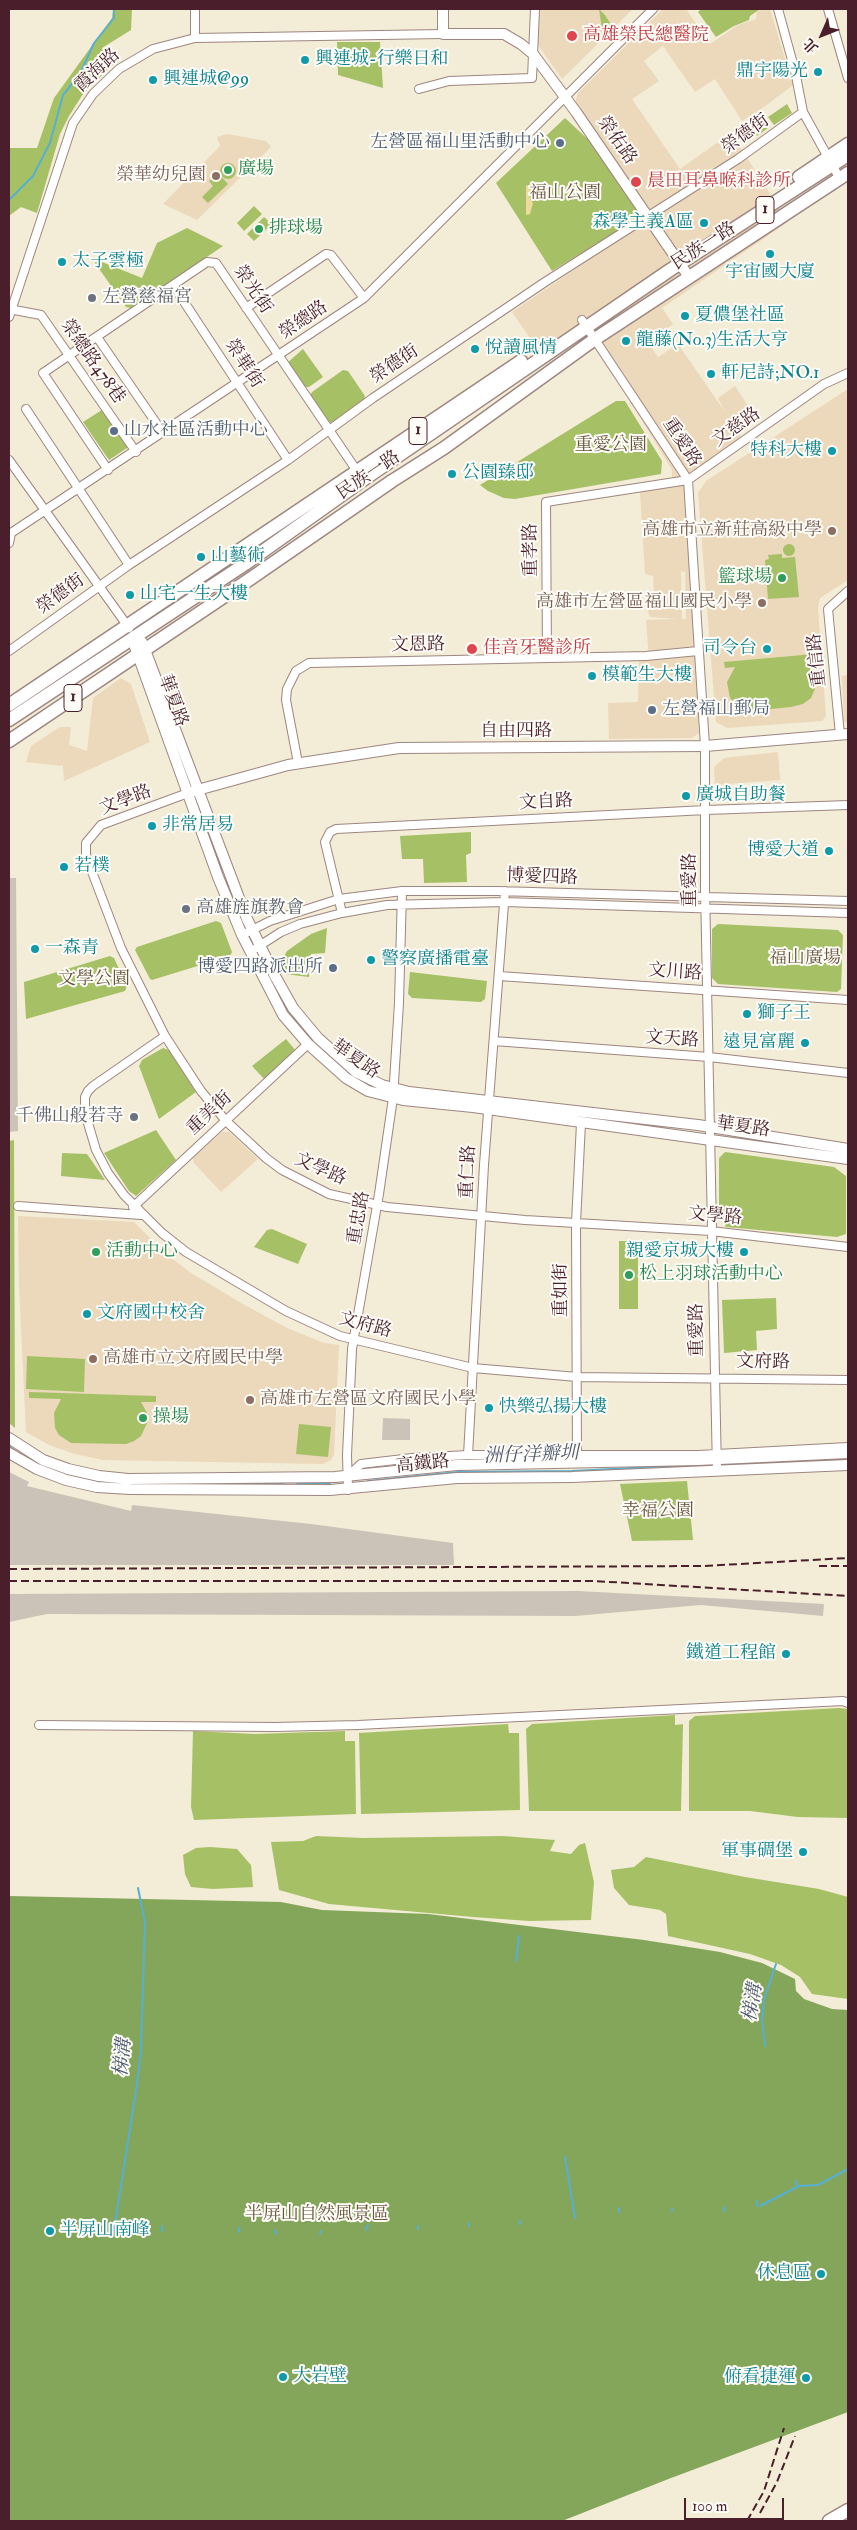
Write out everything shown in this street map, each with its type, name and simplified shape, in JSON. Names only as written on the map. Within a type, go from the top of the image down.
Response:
[{"type":"main road","name":"民族一路","points":[[837,170],[848,144]]},
{"type":"main road","name":"民族一路","points":[[683,267],[837,170],[848,155]]},
{"type":"main road","name":"民族一路","points":[[9,741],[360,476],[683,267],[837,170],[848,166]]},
{"type":"main road","name":"民族一路","points":[[9,730],[439,441],[588,330]]},
{"type":"main road","name":"民族一路","points":[[9,705],[137,643]]},
{"type":"main road","name":"民族一路","points":[[9,720],[137,643]]},
{"type":"main road","points":[[829,2521],[848,2510]]},
{"type":"street","points":[[195,9],[195,38]]},
{"type":"street","points":[[443,9],[443,34]]},
{"type":"street","points":[[419,90],[449,81],[532,78],[535,9]]},
{"type":"street","name":"榮總路","points":[[9,543],[11,533],[136,452],[364,298],[654,9]]},
{"type":"street","points":[[778,9],[795,71],[803,112],[837,170]]},
{"type":"street","points":[[828,9],[848,78]]},
{"type":"street","name":"霞海路","points":[[9,311],[68,137],[80,112],[105,81],[128,63],[153,49],[195,38],[504,34],[533,54],[566,98]]},
{"type":"street","name":"榮佑路","points":[[566,98],[683,267]]},
{"type":"street","name":"榮德街","points":[[9,651],[98,586],[288,460],[328,430],[545,282],[738,160],[803,112]]},
{"type":"street","points":[[246,308],[326,254],[332,255],[364,298]]},
{"type":"street","name":"榮光街","points":[[108,470],[43,373],[207,262],[216,263],[360,476]]},
{"type":"street","name":"榮華街","points":[[174,284],[288,460]]},
{"type":"street","name":"榮總路478巷","points":[[9,311],[41,315],[136,452]]},
{"type":"street","name":"重愛路","points":[[588,330],[688,480],[705,746],[705,896],[717,1471]]},
{"type":"street","points":[[97,337],[164,433]]},
{"type":"street","name":"文慈路","points":[[546,502],[688,480],[824,384],[848,373]]},
{"type":"street","points":[[26,409],[129,565]]},
{"type":"street","points":[[9,460],[137,643]]},
{"type":"street","name":"重孝路","points":[[546,502],[547,657]]},
{"type":"street","name":"重信路","points":[[844,735],[828,610],[848,591]]},
{"type":"street","name":"華夏路","points":[[137,643],[199,790],[252,929],[293,1008],[318,1038],[356,1072],[393,1093]]},
{"type":"street","name":"華夏路","points":[[137,643],[230,910],[250,952],[283,1015],[308,1044],[346,1078],[368,1091],[710,1127],[848,1149]]},
{"type":"street","name":"文恩路","points":[[298,763],[286,700],[287,689],[296,671],[309,663],[646,656],[698,650]]},
{"type":"street","name":"自由四路","points":[[188,793],[298,763],[398,748],[705,746],[844,735]]},
{"type":"street","name":"文學路","points":[[188,793],[101,825],[86,843],[86,856],[121,948],[165,1036],[201,1091],[226,1120],[266,1158],[297,1179],[329,1194],[377,1206],[481,1216],[711,1231],[848,1247]]},
{"type":"street","name":"文自路","points":[[342,913],[325,842],[330,832],[336,829],[706,810],[848,805]]},
{"type":"street","name":"博愛四路","points":[[242,935],[252,929],[295,912],[339,899],[402,891],[505,891],[848,901]]},
{"type":"street","name":"重忠路","points":[[348,1490],[347,1477],[354,1339],[377,1206],[393,1093],[402,891]]},
{"type":"street","name":"重仁路","points":[[468,1455],[488,1105],[505,891]]},
{"type":"street","name":"博愛四路","points":[[250,952],[300,924],[342,913],[378,906],[402,904],[504,902],[848,913]]},
{"type":"street","name":"文川路","points":[[499,976],[848,1000]]},
{"type":"street","name":"文府路","points":[[165,1036],[93,1086],[85,1097],[86,1120],[96,1150],[108,1174],[141,1215],[186,1252],[246,1288],[328,1331],[473,1368],[577,1377],[714,1377],[848,1380]]},
{"type":"street","name":"文天路","points":[[494,1041],[708,1057],[848,1072]]},
{"type":"street","name":"重美街","points":[[133,1206],[308,1044]]},
{"type":"street","name":"華夏路","points":[[488,1105],[580,1123],[848,1159]]},
{"type":"street","name":"重如街","points":[[577,1456],[576,1223],[580,1123]]},
{"type":"street","points":[[18,1206],[141,1215]]},
{"type":"street","name":"高鐵路","points":[[9,1438],[43,1460],[68,1469],[99,1476],[128,1479],[347,1477],[457,1465],[848,1453]]},
{"type":"street","name":"高鐵路","points":[[347,1477],[361,1464],[412,1458],[468,1455],[716,1456],[848,1448]]},
{"type":"street","name":"高鐵路","points":[[9,1453],[37,1469],[66,1480],[97,1487],[348,1490],[457,1478],[572,1477],[848,1465]]},
{"type":"street","points":[[39,1725],[323,1726],[843,1701],[848,1703]]},
{"type":"shaded area","name":"高雄榮民總醫院","points":[[539,9],[633,9],[562,79],[538,45]]},
{"type":"shaded area","points":[[663,9],[686,9],[710,44],[738,25],[756,19],[757,11],[770,9],[793,85],[742,121],[715,79],[695,92],[663,46],[644,61],[659,81],[632,99],[680,169],[731,133],[788,222],[662,308],[673,324],[648,343],[658,357],[678,344],[725,412],[718,398],[735,386],[757,420],[740,430],[736,428],[742,438],[689,473],[699,733],[692,738],[609,739],[608,703],[638,702],[639,661],[649,659],[646,620],[678,619],[650,617],[647,609],[655,610],[653,576],[645,574],[640,491],[672,485],[672,470],[620,384],[585,332],[545,360],[512,312],[647,220],[575,103],[578,93]],"holes":[[[681,571],[685,572],[686,619],[682,619]]]},
{"type":"shaded area","name":"榮華幼兒園","points":[[227,134],[266,141],[271,147],[197,220],[163,204],[220,146],[217,137]]},
{"type":"shaded area","name":"高雄市左營區福山國民小學","points":[[848,389],[848,580],[820,598],[818,608],[826,716],[822,721],[727,728],[716,722],[698,493],[706,481]]},
{"type":"shaded area","points":[[848,675],[848,722],[844,722],[842,676]]},
{"type":"shaded area","points":[[121,678],[131,684],[150,742],[64,781],[63,766],[26,762],[31,746],[60,727],[71,727],[69,745],[87,751],[93,698]]},
{"type":"shaded area","points":[[778,752],[780,780],[715,785],[714,767],[724,758]]},
{"type":"shaded area","points":[[9,878],[16,878],[18,1131],[9,1132]]},
{"type":"shaded area","points":[[222,1132],[229,1132],[258,1159],[221,1192],[194,1163],[193,1158]]},
{"type":"shaded area","points":[[18,1216],[134,1222],[166,1254],[191,1273],[287,1328],[324,1343],[339,1345],[334,1454],[331,1460],[323,1464],[103,1460],[75,1454],[49,1445],[26,1432],[19,1287]]},
{"type":"shaded area","points":[[383,1418],[410,1419],[410,1440],[382,1440]]},
{"type":"shaded area","points":[[9,1472],[29,1482],[27,1486],[131,1511],[132,1505],[311,1524],[453,1543],[454,1565],[9,1565]]},
{"type":"shaded area","points":[[578,1591],[824,1604],[823,1616],[701,1605],[575,1616],[47,1614],[9,1622],[9,1594]]},
{"type":"green space","points":[[113,9],[132,9],[131,30],[102,48],[113,64],[83,94],[69,116],[60,134],[37,213],[21,207],[9,216],[9,148],[37,148],[54,98],[112,18]]},
{"type":"green space","points":[[599,9],[605,15],[612,26],[602,29]]},
{"type":"green space","points":[[701,9],[760,9],[750,16],[749,20],[734,26],[716,37],[698,12]]},
{"type":"green space","points":[[337,42],[380,42],[383,88],[338,75]]},
{"type":"green space","points":[[787,104],[792,113],[774,125],[768,117]]},
{"type":"green space","name":"福山公園","points":[[565,118],[594,145],[644,215],[552,271],[496,183]]},
{"type":"green space","points":[[764,121],[768,128],[757,136],[753,129]]},
{"type":"green space","name":"廣場","points":[[228,163],[234,165],[236,171],[234,177],[228,179],[222,177],[220,171],[222,165]]},
{"type":"green space","points":[[218,173],[228,184],[208,203],[202,197],[213,186],[209,181]]},
{"type":"green space","name":"排球場","points":[[254,206],[262,214],[244,231],[237,223]]},
{"type":"green space","name":"排球場","points":[[264,217],[272,224],[254,241],[247,234]]},
{"type":"green space","points":[[187,228],[223,246],[131,308],[126,307],[95,263],[97,260],[142,278],[157,243]]},
{"type":"green space","points":[[303,349],[323,377],[309,387],[303,387],[287,363]]},
{"type":"green space","points":[[343,370],[348,371],[365,396],[363,402],[334,423],[328,422],[310,396],[312,392]]},
{"type":"green space","name":"重愛公園","points":[[616,401],[625,401],[662,461],[661,474],[515,499],[504,498],[480,485]]},
{"type":"green space","points":[[105,408],[130,446],[109,460],[83,422]]},
{"type":"green space","points":[[789,544],[795,550],[789,556],[783,550]]},
{"type":"green space","name":"籃球場","points":[[782,554],[782,558],[795,557],[799,597],[768,599],[765,560],[769,559],[768,555]]},
{"type":"green space","points":[[814,654],[815,660],[805,662],[814,673],[815,689],[811,698],[803,704],[751,711],[739,707],[730,698],[727,682],[735,667],[725,668],[724,662]]},
{"type":"green space","points":[[471,832],[471,853],[466,855],[467,882],[424,883],[423,859],[402,859],[400,836]]},
{"type":"green space","name":"文學公園","points":[[216,921],[221,923],[232,952],[230,956],[152,980],[150,979],[135,950],[137,947]]},
{"type":"green space","name":"福山廣場","points":[[718,924],[838,930],[843,935],[841,989],[837,992],[718,984],[712,978],[712,929]]},
{"type":"green space","points":[[327,928],[325,953],[311,954],[309,977],[285,974],[281,961],[287,951],[311,934]]},
{"type":"green space","name":"文學公園","points":[[110,956],[114,958],[127,986],[125,991],[26,1019],[24,982]]},
{"type":"green space","points":[[410,972],[487,981],[485,999],[481,1002],[412,998],[408,994]]},
{"type":"green space","points":[[286,1039],[296,1051],[266,1081],[252,1066]]},
{"type":"green space","points":[[163,1048],[169,1050],[196,1092],[159,1119],[139,1066],[142,1060]]},
{"type":"green space","points":[[156,1130],[176,1160],[136,1196],[129,1191],[104,1153]]},
{"type":"green space","points":[[14,1140],[15,1428],[9,1423],[9,1141]]},
{"type":"green space","points":[[725,1152],[834,1167],[846,1176],[846,1234],[837,1237],[726,1227],[719,1216],[719,1158]]},
{"type":"green space","points":[[62,1153],[87,1154],[105,1180],[61,1176]]},
{"type":"green space","points":[[272,1229],[307,1244],[298,1264],[254,1247],[267,1230]]},
{"type":"green space","name":"松上羽球活動中心","points":[[619,1241],[638,1241],[638,1309],[619,1309]]},
{"type":"green space","points":[[776,1298],[777,1329],[756,1331],[757,1350],[724,1353],[722,1300]]},
{"type":"green space","points":[[27,1356],[85,1359],[84,1392],[26,1389]]},
{"type":"green space","points":[[29,1392],[156,1396],[156,1402],[141,1402],[147,1413],[148,1421],[141,1436],[134,1441],[126,1444],[71,1443],[59,1435],[55,1428],[54,1413],[61,1399],[29,1398]]},
{"type":"green space","points":[[299,1424],[331,1427],[328,1457],[296,1454]]},
{"type":"green space","name":"幸福公園","points":[[687,1481],[693,1540],[632,1541],[620,1484]]},
{"type":"green space","points":[[848,1709],[848,1818],[798,1817],[750,1811],[689,1811],[689,1721],[695,1716]]},
{"type":"green space","points":[[675,1715],[675,1725],[683,1724],[681,1811],[529,1811],[526,1729],[532,1724]]},
{"type":"green space","points":[[508,1724],[509,1733],[519,1733],[520,1810],[361,1814],[359,1733]]},
{"type":"green space","points":[[193,1731],[255,1734],[345,1731],[345,1741],[355,1741],[356,1814],[194,1820],[191,1807]]},
{"type":"green space","points":[[316,1836],[363,1838],[503,1836],[555,1840],[550,1851],[571,1854],[579,1845],[585,1843],[594,1882],[591,1920],[529,1921],[329,1904],[279,1890],[271,1842],[303,1841]]},
{"type":"green space","points":[[196,1848],[237,1849],[251,1865],[253,1887],[213,1889],[191,1887],[185,1874],[183,1855]]},
{"type":"green space","points":[[646,1857],[745,1877],[819,1889],[848,1897],[848,1999],[812,1994],[800,1977],[781,1965],[750,1954],[668,1936],[666,1914],[660,1910],[629,1905],[614,1888],[611,1870],[634,1867]]},
{"type":"green space","name":"半屏山自然風景區","points":[[9,1896],[281,1902],[322,1910],[428,1914],[644,1940],[720,1952],[762,1963],[795,1979],[796,1991],[804,1999],[832,2009],[848,2010],[848,2412],[562,2521],[9,2521]]},
{"type":"sand","points":[[526,186],[530,186],[529,197],[533,203],[530,214],[526,215]]},
{"type":"waterway","points":[[9,200],[33,176],[50,143],[63,95],[80,74],[94,43],[114,18],[114,9]]},
{"type":"waterway","name":"洲仔洋瓣圳","points":[[9,1446],[15,1451]]},
{"type":"waterway","name":"洲仔洋瓣圳","points":[[28,1458],[55,1471]]},
{"type":"waterway","name":"洲仔洋瓣圳","points":[[368,1481],[458,1472],[572,1471],[694,1465]]},
{"type":"waterway","name":"洲仔洋瓣圳","points":[[64,1474],[97,1481],[119,1483]]},
{"type":"waterway","name":"洲仔洋瓣圳","points":[[208,1483],[283,1483]]},
{"type":"waterway","name":"洲仔洋瓣圳","points":[[297,1483],[330,1483]]},
{"type":"waterway","name":"梯溝","points":[[114,2230],[141,2050],[145,1922],[138,1888]]},
{"type":"waterway","points":[[516,1961],[519,1936]]},
{"type":"waterway","name":"梯溝","points":[[765,2046],[762,2021],[764,2000],[776,1964]]},
{"type":"waterway","name":"梯溝","points":[[565,2157],[575,2218]]},
{"type":"waterway","points":[[760,2206],[799,2186],[818,2185],[848,2169]]},
{"type":"waterway","points":[[796,2181],[797,2187]]},
{"type":"waterway","points":[[757,2201],[757,2206]]},
{"type":"waterway","points":[[724,2211],[725,2207]]},
{"type":"waterway","points":[[366,2230],[368,2225]]},
{"type":"waterway","points":[[162,2226],[162,2231]]},
{"type":"waterway","points":[[129,2234],[130,2229]]},
{"type":"waterway","points":[[275,2230],[276,2234]]},
{"type":"railway","points":[[9,1569],[704,1566],[848,1558]]},
{"type":"railway","points":[[819,1566],[848,1566]]},
{"type":"railway","points":[[9,1581],[594,1581],[848,1596]]},
{"type":"railway","points":[[747,2521],[764,2491],[784,2428]]},
{"type":"railway","points":[[760,2513],[777,2482],[795,2436]]},
{"type":"place","name":"高雄榮民總醫院","points":[[572,36]]},
{"type":"place","name":"興連城-行樂日和","points":[[305,60]]},
{"type":"place","name":"鼎宇陽光","points":[[818,72]]},
{"type":"place","name":"興連城@99","points":[[153,80]]},
{"type":"place","name":"左營區福山里活動中心","points":[[560,143]]},
{"type":"place","name":"廣場","points":[[228,170]]},
{"type":"place","name":"榮華幼兒園","points":[[216,176]]},
{"type":"place","name":"晨田耳鼻喉科診所","points":[[636,182]]},
{"type":"place","name":"森學主義A區","points":[[704,223]]},
{"type":"place","name":"排球場","points":[[259,229]]},
{"type":"place","name":"宇宙國大廈","points":[[770,254]]},
{"type":"place","name":"太子雲極","points":[[62,262]]},
{"type":"place","name":"左營慈福宮","points":[[92,298]]},
{"type":"place","name":"夏儂堡社區","points":[[685,316]]},
{"type":"place","name":"龍藤(No.3)生活大亨","points":[[626,341]]},
{"type":"place","name":"悅讀風情","points":[[475,349]]},
{"type":"place","name":"軒尼詩;NO.1","points":[[711,374]]},
{"type":"place","name":"山水社區活動中心","points":[[114,431]]},
{"type":"place","name":"特科大樓","points":[[832,451]]},
{"type":"place","name":"公園臻邸","points":[[452,474]]},
{"type":"place","name":"高雄市立新莊高級中學","points":[[832,531]]},
{"type":"place","name":"山藝術","points":[[201,557]]},
{"type":"place","name":"籃球場","points":[[782,578]]},
{"type":"place","name":"山宅一生大樓","points":[[130,595]]},
{"type":"place","name":"高雄市左營區福山國民小學","points":[[762,603]]},
{"type":"place","name":"佳音牙醫診所","points":[[472,649]]},
{"type":"place","name":"司令台","points":[[767,649]]},
{"type":"place","name":"模範生大樓","points":[[592,676]]},
{"type":"place","name":"左營福山郵局","points":[[652,710]]},
{"type":"place","name":"廣城自助餐","points":[[686,796]]},
{"type":"place","name":"非常居易","points":[[152,826]]},
{"type":"place","name":"博愛大道","points":[[829,851]]},
{"type":"place","name":"若樸","points":[[64,867]]},
{"type":"place","name":"高雄旌旗教會","points":[[186,909]]},
{"type":"place","name":"一森青","points":[[35,949]]},
{"type":"place","name":"警察廣播電臺","points":[[371,960]]},
{"type":"place","name":"博愛四路派出所","points":[[333,968]]},
{"type":"place","name":"獅子王","points":[[747,1014]]},
{"type":"place","name":"遠見富麗","points":[[805,1043]]},
{"type":"place","name":"千佛山般若寺","points":[[134,1117]]},
{"type":"place","name":"活動中心","points":[[96,1252]]},
{"type":"place","name":"親愛京城大樓","points":[[744,1252]]},
{"type":"place","name":"松上羽球活動中心","points":[[629,1275]]},
{"type":"place","name":"文府國中校舍","points":[[87,1314]]},
{"type":"place","name":"高雄市立文府國民中學","points":[[93,1359]]},
{"type":"place","name":"高雄市左營區文府國民小學","points":[[250,1400]]},
{"type":"place","name":"快樂弘揚大樓","points":[[489,1408]]},
{"type":"place","name":"操場","points":[[143,1418]]},
{"type":"place","name":"鐵道工程館","points":[[786,1654]]},
{"type":"place","name":"軍事碉堡","points":[[803,1852]]},
{"type":"place","name":"半屏山南峰","points":[[50,2231]]},
{"type":"place","name":"休息區","points":[[821,2274]]},
{"type":"place","name":"大岩壁","points":[[283,2377]]},
{"type":"place","name":"俯看捷運","points":[[806,2378]]}]
